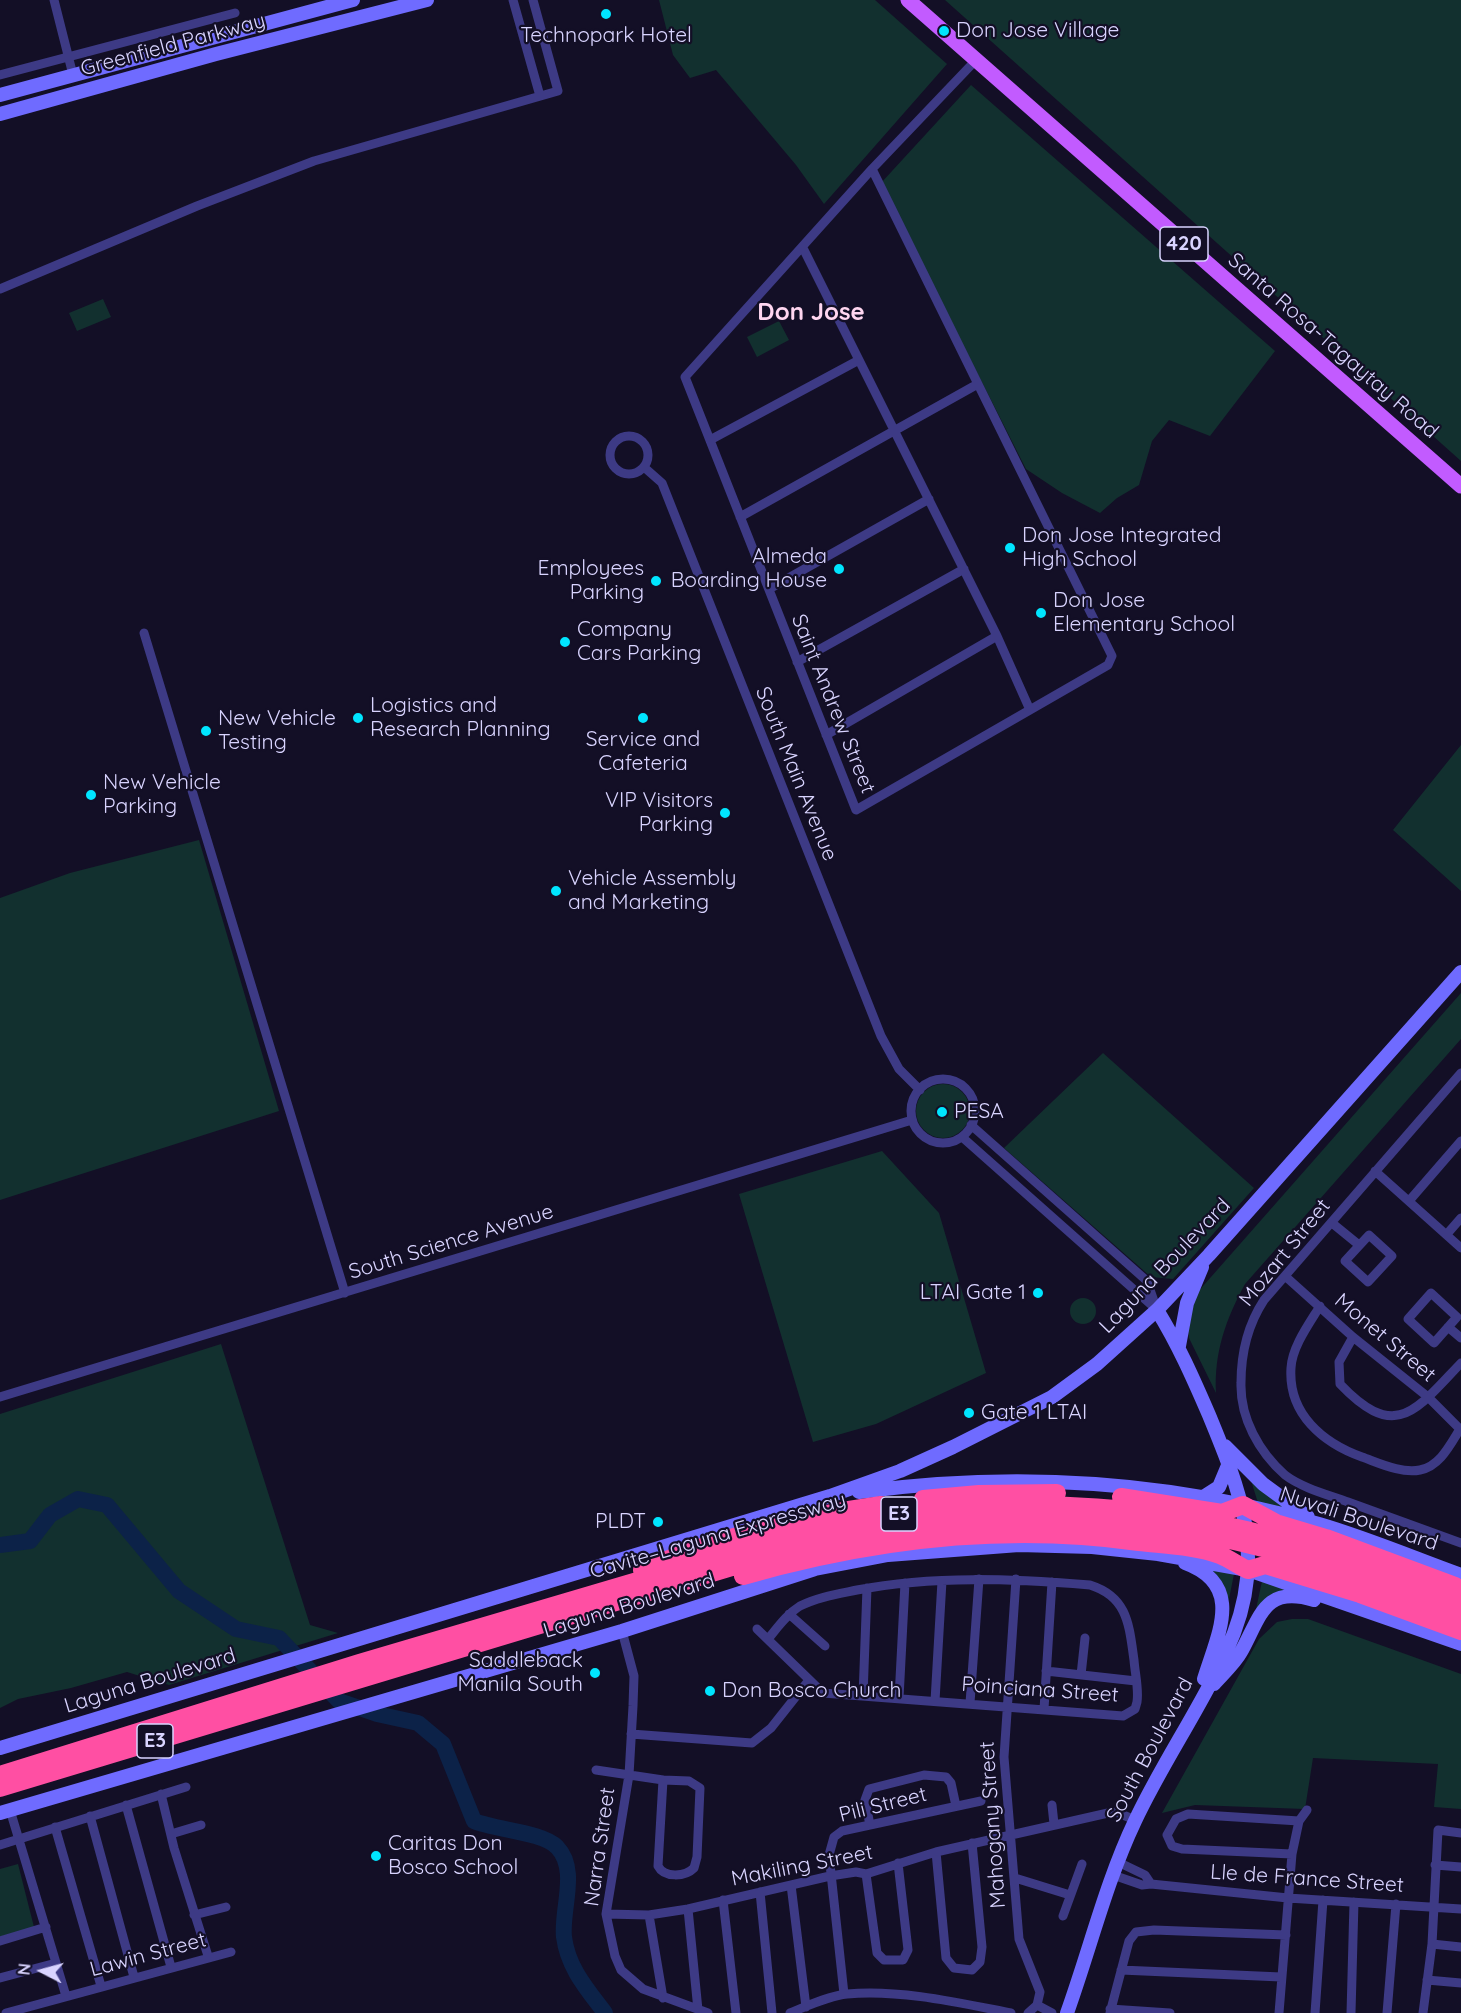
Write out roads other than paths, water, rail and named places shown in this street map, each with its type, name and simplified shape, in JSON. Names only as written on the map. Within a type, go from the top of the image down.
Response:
[{"type":"highway","points":[[582,1605],[671,1557],[800,1520],[845,1510],[953,1495],[1017,1492],[1104,1496],[1172,1503],[1222,1513],[1243,1504],[1276,1523],[1326,1538],[1461,1588]]},
{"type":"highway","name":"Cavite–Laguna Expressway","points":[[0,1788],[304,1688],[582,1605],[832,1539],[923,1524],[966,1521],[1073,1520],[1180,1532],[1225,1533],[1280,1546],[1461,1601]]},
{"type":"highway","points":[[582,1605],[688,1592],[846,1550],[888,1542],[970,1536],[1067,1535],[1134,1541],[1220,1555],[1248,1570],[1265,1565],[1350,1591],[1461,1631]]},
{"type":"highway","name":"Cavite–Laguna Expressway","points":[[1280,1546],[1461,1616]]},
{"type":"highway","name":"Cavite–Laguna Expressway","points":[[0,1774],[304,1688]]},
{"type":"main road","name":"Greenfield Parkway","points":[[0,95],[353,0]]},
{"type":"main road","name":"Greenfield Parkway","points":[[0,114],[216,54],[427,0]]},
{"type":"main road","name":"Santa Rosa-Tagaytay Road","points":[[908,0],[1461,486]]},
{"type":"main road","name":"Laguna Boulevard","points":[[0,1748],[830,1496],[915,1465],[1052,1397],[1097,1365],[1157,1310],[1209,1255],[1461,972]]},
{"type":"main road","points":[[1179,1346],[1187,1303],[1209,1255]]},
{"type":"main road","name":"South Boulevard","points":[[1067,2013],[1115,1869],[1134,1823],[1233,1635],[1244,1599],[1248,1570],[1248,1538],[1243,1504],[1179,1346],[1157,1310]]},
{"type":"main road","points":[[1219,1440],[1275,1495],[1321,1524]]},
{"type":"main road","points":[[1205,1496],[1219,1486],[1228,1463]]},
{"type":"main road","name":"Laguna Boulevard","points":[[830,1496],[919,1485],[1038,1480],[1116,1484],[1205,1496],[1243,1504]]},
{"type":"main road","name":"Nuvali Boulevard","points":[[1243,1504],[1321,1524],[1461,1575]]},
{"type":"main road","name":"Laguna Boulevard","points":[[5,1812],[622,1631],[815,1569],[888,1555],[1028,1545],[1158,1554],[1248,1570]]},
{"type":"main road","points":[[1158,1554],[1203,1571],[1216,1583],[1221,1594],[1222,1615],[1197,1704]]},
{"type":"main road","points":[[1248,1570],[1389,1617],[1461,1644]]},
{"type":"main road","points":[[1197,1704],[1241,1653],[1260,1613],[1278,1598],[1296,1595],[1348,1611],[1389,1617]]},
{"type":"street","points":[[54,0],[73,75]]},
{"type":"street","points":[[513,0],[540,96]]},
{"type":"street","points":[[0,289],[197,206],[315,161],[558,91],[533,0]]},
{"type":"street","points":[[0,75],[235,13]]},
{"type":"street","points":[[872,169],[976,385],[1112,657],[1108,665],[1030,710],[997,636],[803,248],[872,169],[976,60]]},
{"type":"street","name":"Saint Andrew Street","points":[[803,248],[685,376],[856,810],[1030,710]]},
{"type":"street","points":[[710,440],[859,360]]},
{"type":"street","points":[[740,516],[976,385]]},
{"type":"street","points":[[626,435],[642,439],[650,454],[645,468],[633,475],[616,471],[609,456],[613,442],[626,435]]},
{"type":"street","name":"South Main Avenue","points":[[645,468],[662,483],[884,1043],[899,1069],[920,1090]]},
{"type":"street","points":[[769,589],[929,499]]},
{"type":"street","points":[[797,662],[964,569]]},
{"type":"street","points":[[144,633],[345,1293]]},
{"type":"street","points":[[826,735],[997,636]]},
{"type":"street","name":"Mozart Street","points":[[1461,1073],[1255,1313],[1241,1362],[1241,1394],[1247,1422],[1264,1453],[1287,1476],[1321,1492],[1461,1543]]},
{"type":"street","points":[[940,1080],[961,1085],[974,1103],[971,1125],[962,1137],[948,1143],[933,1142],[920,1133],[912,1120],[912,1105],[920,1090],[940,1080]]},
{"type":"street","name":"South Science Avenue","points":[[0,1397],[912,1120]]},
{"type":"street","points":[[971,1125],[1147,1281],[1157,1310]]},
{"type":"street","points":[[962,1137],[1157,1310]]},
{"type":"street","points":[[1409,1201],[1461,1141]]},
{"type":"street","points":[[1375,1172],[1461,1248]]},
{"type":"street","points":[[1447,1234],[1461,1218]]},
{"type":"street","points":[[1332,1223],[1359,1245]]},
{"type":"street","points":[[1369,1235],[1392,1256],[1368,1282],[1345,1261],[1359,1245],[1369,1235]]},
{"type":"street","name":"Monet Street","points":[[1285,1276],[1353,1337],[1428,1397],[1461,1429]]},
{"type":"street","points":[[1431,1293],[1457,1317],[1448,1327],[1434,1343],[1408,1319],[1431,1293]]},
{"type":"street","points":[[1320,1306],[1302,1336],[1291,1368],[1296,1403],[1319,1436],[1350,1453],[1389,1467],[1419,1470],[1439,1461],[1461,1429]]},
{"type":"street","points":[[1448,1327],[1461,1338]]},
{"type":"street","points":[[1353,1337],[1339,1362],[1340,1384],[1359,1405],[1382,1416],[1403,1415],[1428,1397],[1461,1363]]},
{"type":"street","points":[[970,1703],[979,1579]]},
{"type":"street","name":"Poinciana Street","points":[[758,1629],[808,1680],[823,1693],[1123,1716],[1135,1709],[1138,1695],[1128,1623],[1113,1597],[1103,1589],[1089,1585],[1016,1579],[979,1579],[905,1583],[867,1588],[817,1600],[789,1614],[768,1639]]},
{"type":"street","name":"Mahogany Street","points":[[1016,1579],[1004,1756],[1019,1939],[1040,1992],[1037,2005]]},
{"type":"street","points":[[935,1701],[942,1581]]},
{"type":"street","points":[[1044,1709],[1052,1582]]},
{"type":"street","points":[[899,1698],[905,1583]]},
{"type":"street","points":[[863,1696],[867,1588]]},
{"type":"street","points":[[789,1614],[825,1646]]},
{"type":"street","name":"Narra Street","points":[[622,1631],[634,1676],[629,1775],[606,1914],[615,1956],[621,1970],[643,1989],[703,2011]]},
{"type":"street","points":[[1081,1675],[1085,1638]]},
{"type":"street","points":[[1046,1671],[1136,1681]]},
{"type":"street","points":[[631,1734],[752,1743],[771,1728],[808,1680]]},
{"type":"street","points":[[596,1770],[663,1780],[689,1781],[700,1788],[698,1857],[694,1868],[685,1874],[667,1875],[661,1872],[658,1866],[663,1780]]},
{"type":"street","points":[[870,1825],[865,1800],[869,1789],[924,1775],[946,1777],[951,1783],[956,1806]]},
{"type":"street","points":[[0,1845],[186,1787]]},
{"type":"street","points":[[161,1794],[194,1915],[208,1956]]},
{"type":"street","name":"Pili Street","points":[[830,1876],[830,1845],[834,1837],[842,1832],[981,1801]]},
{"type":"street","points":[[1052,1804],[1054,1824]]},
{"type":"street","points":[[126,1805],[171,1967]]},
{"type":"street","points":[[1279,2013],[1292,1854],[1299,1821],[1307,1810]]},
{"type":"street","points":[[5,1812],[20,1839],[66,1996]]},
{"type":"street","name":"Makiling Street","points":[[606,1914],[649,1915],[688,1909],[830,1876],[856,1872],[866,1874],[936,1852],[1108,1813],[1134,1823]]},
{"type":"street","points":[[1292,1854],[1182,1849],[1172,1846],[1167,1835],[1176,1819],[1188,1814],[1299,1821]]},
{"type":"street","points":[[90,1816],[134,1977]]},
{"type":"street","points":[[171,1834],[201,1825]]},
{"type":"street","points":[[55,1827],[101,1986]]},
{"type":"street","points":[[1423,2013],[1432,1944],[1438,1830],[1461,1833]]},
{"type":"street","points":[[936,1852],[946,1959],[954,1968],[972,1970],[980,1962],[982,1947],[972,1843]]},
{"type":"street","points":[[866,1874],[877,1953],[884,1960],[903,1960],[908,1950],[898,1863]]},
{"type":"street","points":[[1063,1916],[1082,1864]]},
{"type":"street","points":[[1435,1865],[1461,1867]]},
{"type":"street","points":[[1115,1869],[1145,1875],[1151,1884]]},
{"type":"street","name":"Lle de France Street","points":[[1115,1869],[1142,1886],[1151,1884],[1288,1898],[1461,1909]]},
{"type":"street","points":[[830,1876],[844,1994]]},
{"type":"street","points":[[1015,1878],[1070,1895]]},
{"type":"street","points":[[791,1885],[806,2007]]},
{"type":"street","points":[[760,1892],[772,2013]]},
{"type":"street","points":[[723,1900],[736,2013]]},
{"type":"street","points":[[1315,2013],[1323,1900]]},
{"type":"street","points":[[1351,2013],[1354,1902]]},
{"type":"street","points":[[1387,2013],[1396,1904]]},
{"type":"street","points":[[194,1915],[226,1907]]},
{"type":"street","points":[[688,1909],[703,2011]]},
{"type":"street","points":[[649,1915],[663,1998]]},
{"type":"street","points":[[0,1941],[46,1927]]},
{"type":"street","points":[[1170,2013],[1110,2011],[1129,1941],[1136,1932],[1155,1930],[1286,1935]]},
{"type":"street","points":[[1432,1944],[1461,1947]]},
{"type":"street","name":"Lawin Street","points":[[6,2013],[208,1956],[231,1952]]},
{"type":"street","points":[[0,1978],[56,1963]]},
{"type":"street","points":[[1121,1970],[1281,1977]]},
{"type":"street","points":[[1427,1980],[1461,1983]]},
{"type":"street","points":[[790,2013],[844,1994],[885,1994],[961,2003],[1011,2013]]},
{"type":"street","points":[[1028,2013],[1037,2005],[1052,2013]]},
{"type":"waterway","points":[[0,1545],[30,1541],[50,1515],[78,1499],[107,1505],[179,1591],[236,1629],[279,1638],[339,1701],[377,1714],[418,1723],[443,1744],[474,1821],[541,1838],[557,1847],[563,1856],[568,1878],[564,1926],[566,1948],[579,1978],[605,2013]]},
{"type":"place","name":"Technopark Hotel","points":[[606,14]]},
{"type":"place","name":"Don Jose Village","points":[[944,31]]},
{"type":"place","name":"Don Jose Integrated High School","points":[[1010,548]]},
{"type":"place","name":"Almeda Boarding House","points":[[839,569]]},
{"type":"place","name":"Employees Parking","points":[[656,581]]},
{"type":"place","name":"Don Jose Elementary School","points":[[1041,613]]},
{"type":"place","name":"Company Cars Parking","points":[[565,642]]},
{"type":"place","name":"Logistics and Research Planning","points":[[358,718]]},
{"type":"place","name":"Service and Cafeteria","points":[[643,718]]},
{"type":"place","name":"New Vehicle Testing","points":[[206,731]]},
{"type":"place","name":"New Vehicle Parking","points":[[91,795]]},
{"type":"place","name":"VIP Visitors Parking","points":[[725,813]]},
{"type":"place","name":"Vehicle Assembly and Marketing","points":[[556,891]]},
{"type":"place","name":"PESA","points":[[942,1112]]},
{"type":"place","name":"LTAI Gate 1","points":[[1038,1293]]},
{"type":"place","name":"Gate 1 LTAI","points":[[969,1413]]},
{"type":"place","name":"PLDT","points":[[658,1522]]},
{"type":"place","name":"Saddleback Manila South","points":[[595,1673]]},
{"type":"place","name":"Don Bosco Church","points":[[710,1691]]},
{"type":"place","name":"Caritas Don Bosco School","points":[[376,1856]]},
{"type":"district","name":"Don Jose","points":[[811,313]]}]
